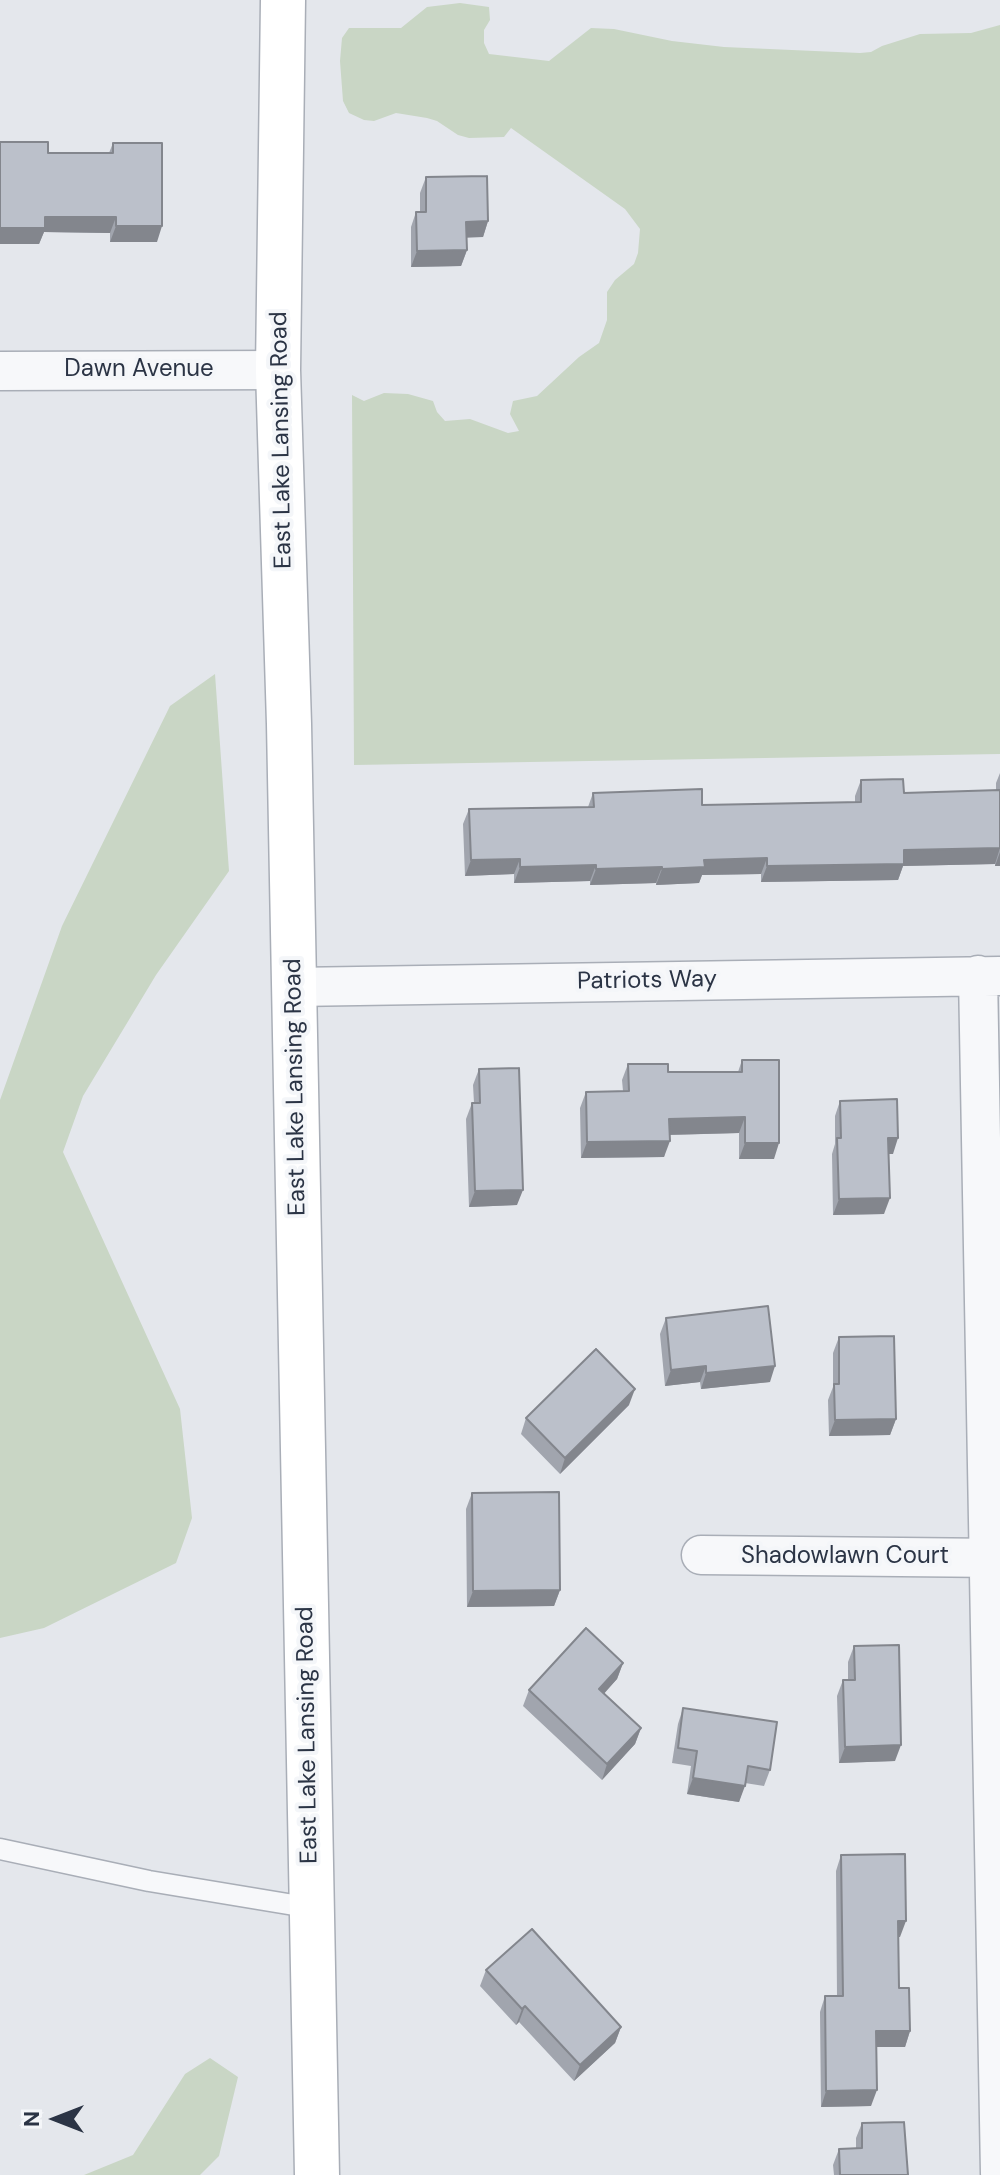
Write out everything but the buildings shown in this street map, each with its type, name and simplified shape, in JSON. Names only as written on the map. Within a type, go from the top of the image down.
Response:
[{"type":"main road","name":"East Lake Lansing Road","points":[[283,0],[278,370],[289,724],[317,2175]]},
{"type":"street","name":"Dawn Avenue","points":[[0,371],[278,370]]},
{"type":"street","name":"Patriots Way","points":[[294,987],[989,976]]},
{"type":"street","points":[[989,976],[1000,2173]]},
{"type":"street","name":"Shadowlawn Court","points":[[701,1555],[994,1558]]},
{"type":"lane","points":[[0,1849],[149,1881],[312,1908]]},
{"type":"green space","points":[[460,3],[489,7],[490,20],[484,30],[484,43],[489,54],[549,61],[591,28],[724,47],[860,53],[920,34],[971,33],[1000,25],[1000,754],[354,765],[352,395],[364,401],[384,393],[408,394],[433,401],[445,421],[470,419],[508,433],[519,431],[510,414],[513,401],[537,396],[599,343],[607,320],[607,292],[615,280],[634,264],[638,253],[640,229],[625,209],[511,128],[504,137],[469,138],[427,118],[396,113],[374,121],[349,113],[343,101],[340,61],[342,38],[349,28],[401,28],[427,7]]},
{"type":"green space","points":[[215,674],[229,871],[156,975],[83,1096],[63,1152],[180,1409],[192,1518],[176,1563],[44,1628],[0,1638],[0,1100],[62,926],[170,706]]},
{"type":"green space","points":[[210,2058],[238,2077],[219,2156],[200,2175],[84,2175],[133,2155],[185,2074]]}]
